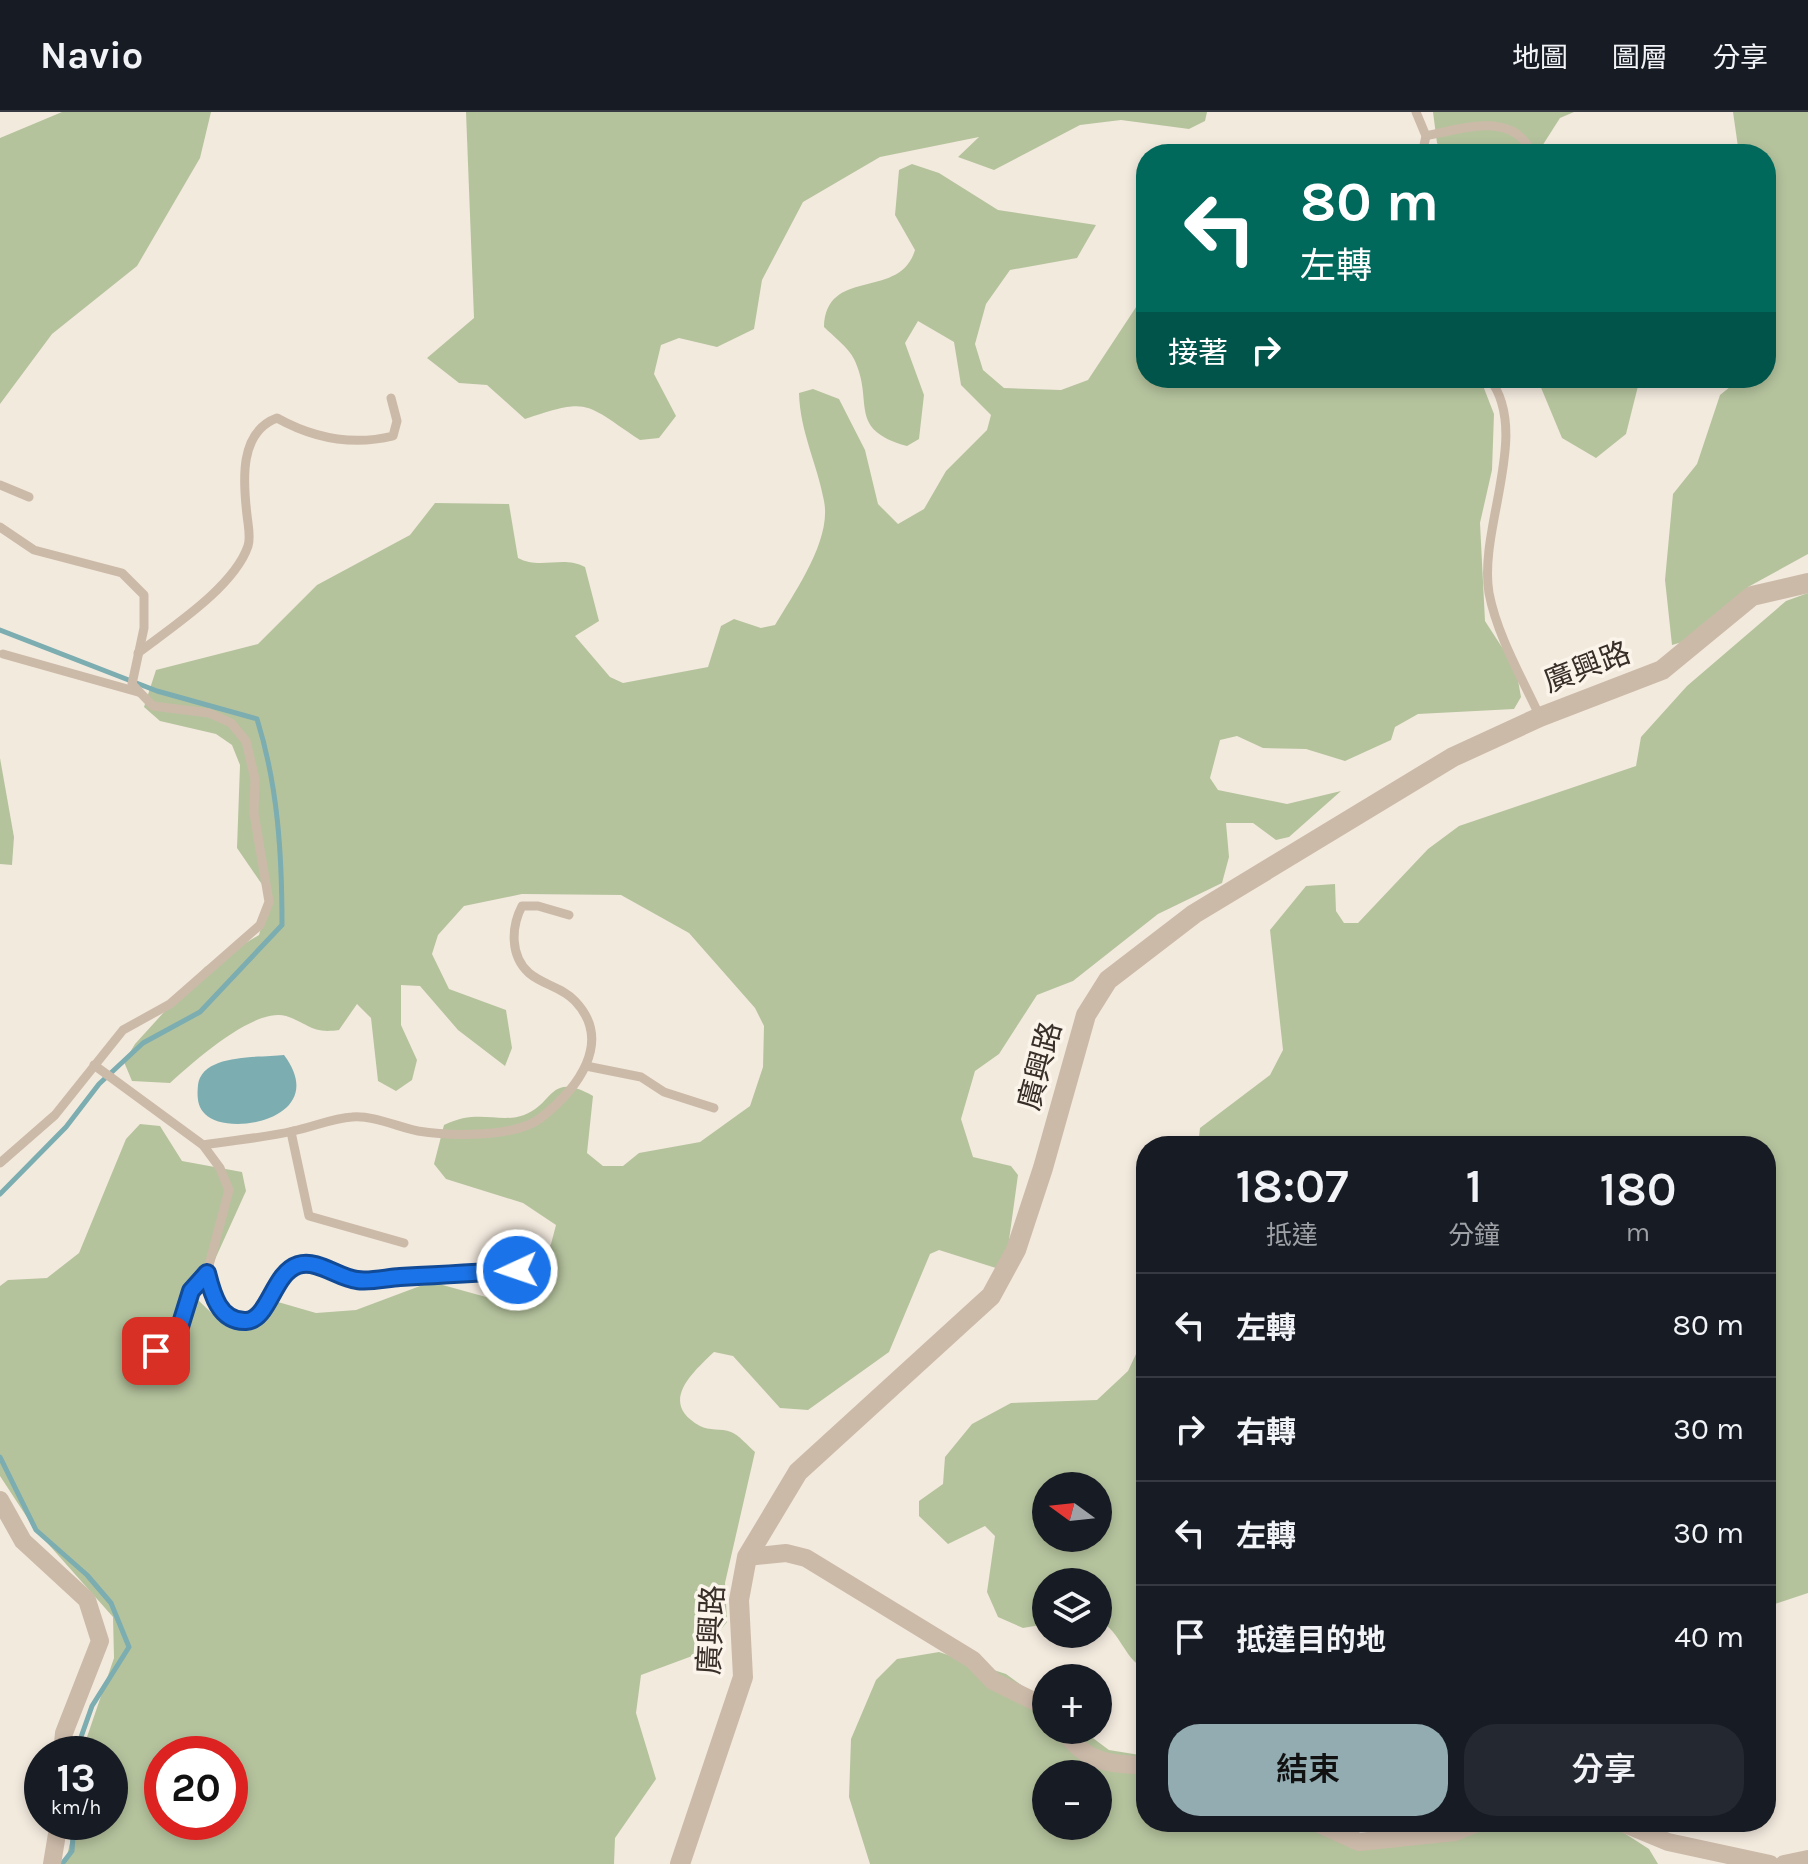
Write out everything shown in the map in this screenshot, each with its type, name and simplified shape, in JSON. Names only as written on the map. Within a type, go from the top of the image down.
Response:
[{"type":"street","name":"廣興路","points":[[680,1864],[743,1677],[739,1600],[747,1557],[798,1472],[991,1296],[1016,1250],[1086,1015],[1108,980],[1194,914],[1453,757],[1540,717],[1662,670],[1752,596],[1808,583]]},
{"type":"street","points":[[0,1500],[8,1527],[87,1600],[100,1641],[64,1736]]},
{"type":"street","points":[[747,1557],[786,1553],[806,1558],[973,1660],[993,1681],[1032,1700]]},
{"type":"street","points":[[1073,1744],[1091,1759],[1115,1765],[1136,1765]]},
{"type":"street","points":[[1337,1832],[1359,1842],[1455,1832]]},
{"type":"street","points":[[1644,1832],[1668,1842],[1770,1864]]},
{"type":"street","points":[[49,1860],[54,1840]]},
{"type":"street","points":[[1784,1864],[1808,1859]]},
{"type":"lane","points":[[1416,112],[1426,136],[1424,144]]},
{"type":"lane","points":[[1426,136],[1503,120],[1518,127],[1527,144]]},
{"type":"lane","points":[[1496,388],[1506,420],[1503,463],[1486,559],[1489,594],[1503,637],[1540,717]]},
{"type":"lane","points":[[138,653],[201,604],[239,565],[250,543],[245,464],[249,444],[263,423],[277,418],[323,438],[378,440],[393,436],[397,421],[391,398]]},
{"type":"lane","points":[[0,485],[29,497]]},
{"type":"lane","points":[[0,527],[34,550],[122,573],[144,595],[144,628],[135,670],[135,688]]},
{"type":"lane","points":[[0,1163],[55,1115],[123,1030],[170,1004],[260,925],[269,902],[254,813],[255,779],[246,741],[231,723],[209,713],[153,706],[135,688],[3,654]]},
{"type":"lane","points":[[203,1145],[291,1132],[354,1116],[421,1131],[503,1132],[535,1123],[560,1103],[586,1066],[593,1051],[591,1021],[575,1000],[559,987],[526,971],[513,942],[513,923],[522,906],[538,906],[569,915]]},
{"type":"lane","points":[[97,1066],[203,1145],[220,1168],[229,1190],[207,1273],[191,1291],[178,1333],[156,1351]]},
{"type":"lane","points":[[586,1066],[641,1077],[664,1092],[714,1108]]},
{"type":"lane","points":[[291,1132],[309,1216],[404,1243]]},
{"type":"lane","points":[[207,1273],[214,1300],[235,1320],[249,1321],[261,1314],[283,1276],[295,1266],[307,1263],[357,1280],[517,1270]]},
{"type":"green space","points":[[62,112],[211,112],[200,158],[137,266],[52,334],[0,404],[0,138]]},
{"type":"green space","points":[[466,112],[1207,112],[1205,121],[1189,129],[1121,120],[1080,125],[994,170],[958,157],[979,137],[880,157],[803,202],[762,280],[754,329],[717,347],[679,338],[661,345],[654,374],[676,416],[659,438],[640,440],[586,407],[563,408],[525,419],[487,385],[459,383],[427,358],[474,318]]},
{"type":"green space","points":[[1433,112],[1574,112],[1560,118],[1543,144],[1437,143]]},
{"type":"green space","points":[[1733,112],[1808,112],[1808,554],[1748,587],[1700,637],[1672,645],[1665,580],[1673,494],[1697,464],[1720,395],[1729,388],[1776,388],[1776,144],[1738,144]]},
{"type":"green space","points":[[912,164],[939,173],[998,210],[1096,225],[1077,258],[1010,270],[986,304],[975,344],[983,370],[1004,388],[1061,390],[1088,380],[1136,307],[1136,388],[1484,388],[1494,414],[1492,470],[1480,523],[1485,621],[1516,669],[1521,697],[1514,709],[1418,714],[1395,727],[1391,740],[1345,761],[1306,749],[1263,748],[1237,736],[1220,740],[1210,778],[1218,790],[1287,804],[1341,791],[1289,837],[1276,840],[1253,823],[1226,823],[1229,857],[1222,883],[1158,914],[1073,981],[1037,995],[999,1054],[975,1071],[961,1119],[973,1157],[1011,1166],[1018,1175],[1006,1262],[999,1269],[939,1250],[930,1254],[889,1352],[808,1410],[780,1408],[733,1356],[714,1352],[689,1379],[680,1398],[681,1408],[688,1417],[704,1428],[734,1433],[755,1452],[725,1583],[727,1622],[703,1652],[641,1675],[636,1713],[656,1779],[615,1838],[614,1864],[65,1864],[71,1840],[128,1840],[128,1736],[87,1736],[114,1658],[113,1617],[34,1528],[0,1476],[0,1286],[8,1280],[47,1278],[79,1253],[126,1139],[140,1124],[160,1126],[182,1161],[242,1172],[246,1191],[197,1299],[225,1326],[245,1324],[259,1308],[278,1302],[316,1313],[356,1310],[420,1286],[439,1284],[497,1300],[516,1294],[551,1244],[556,1225],[523,1203],[446,1179],[434,1164],[444,1125],[467,1118],[524,1115],[560,1088],[578,1089],[593,1096],[587,1153],[603,1166],[623,1166],[639,1153],[700,1142],[750,1106],[763,1067],[764,1026],[755,1008],[689,933],[621,895],[522,894],[464,906],[438,935],[432,954],[449,989],[506,1010],[512,1048],[505,1066],[458,1030],[420,986],[401,985],[401,1025],[417,1060],[412,1080],[396,1091],[378,1081],[371,1018],[357,1004],[339,1030],[316,1029],[286,1016],[273,1015],[225,1038],[170,1083],[132,1081],[124,1062],[135,1044],[205,967],[259,935],[270,896],[237,848],[240,765],[232,745],[216,734],[160,721],[144,707],[156,670],[258,644],[317,585],[410,535],[435,503],[509,504],[518,558],[535,563],[568,562],[585,567],[599,621],[575,636],[610,677],[623,683],[708,667],[721,626],[734,619],[761,628],[775,625],[817,549],[825,516],[824,501],[802,421],[799,393],[813,389],[839,399],[865,450],[878,504],[898,524],[924,509],[946,471],[987,430],[991,415],[961,385],[954,342],[918,321],[905,343],[924,395],[919,439],[907,446],[888,439],[869,422],[854,359],[824,327],[828,308],[837,296],[895,275],[907,265],[915,250],[895,215],[899,170]]},
{"type":"green space","points":[[1541,388],[1638,388],[1626,434],[1596,458],[1562,438]]},
{"type":"green space","points":[[1808,593],[1808,1593],[1776,1604],[1776,1136],[1199,1136],[1200,1128],[1270,1075],[1283,1050],[1270,930],[1306,886],[1335,884],[1336,911],[1344,923],[1358,923],[1428,849],[1459,826],[1636,766],[1641,737],[1687,686],[1786,601]]},
{"type":"green space","points":[[0,758],[14,837],[12,865],[0,864]]},
{"type":"green space","points":[[1136,1354],[1136,1662],[1112,1631],[1112,1568],[1032,1568],[1032,1626],[1023,1628],[998,1617],[987,1592],[995,1536],[985,1526],[948,1544],[919,1516],[919,1501],[943,1484],[945,1457],[972,1424],[1011,1403],[1097,1400],[1128,1371]]},
{"type":"green space","points":[[939,1652],[1006,1674],[1032,1693],[1032,1744],[1101,1744],[1109,1750],[1136,1754],[1136,1832],[1330,1832],[1344,1841],[1405,1832],[1623,1832],[1649,1849],[1658,1864],[870,1864],[849,1797],[851,1739],[876,1680],[897,1659]]},
{"type":"water","points":[[284,1055],[295,1077],[295,1095],[286,1108],[271,1118],[233,1124],[217,1121],[200,1108],[198,1085],[210,1067],[234,1059]]},
{"type":"waterway","points":[[0,630],[157,691],[257,719],[270,770],[277,821],[282,925],[200,1012],[143,1043],[99,1084],[66,1127],[0,1194]]},
{"type":"waterway","points":[[0,1457],[36,1530],[87,1575],[111,1603],[129,1647],[92,1706],[81,1736]]},
{"type":"waterway","points":[[62,1864],[72,1851],[73,1840]]},
{"type":"route","points":[[156,1351],[178,1333],[191,1291],[207,1273],[214,1300],[235,1320],[249,1321],[261,1314],[283,1276],[295,1266],[307,1263],[357,1280],[517,1270]]}]
